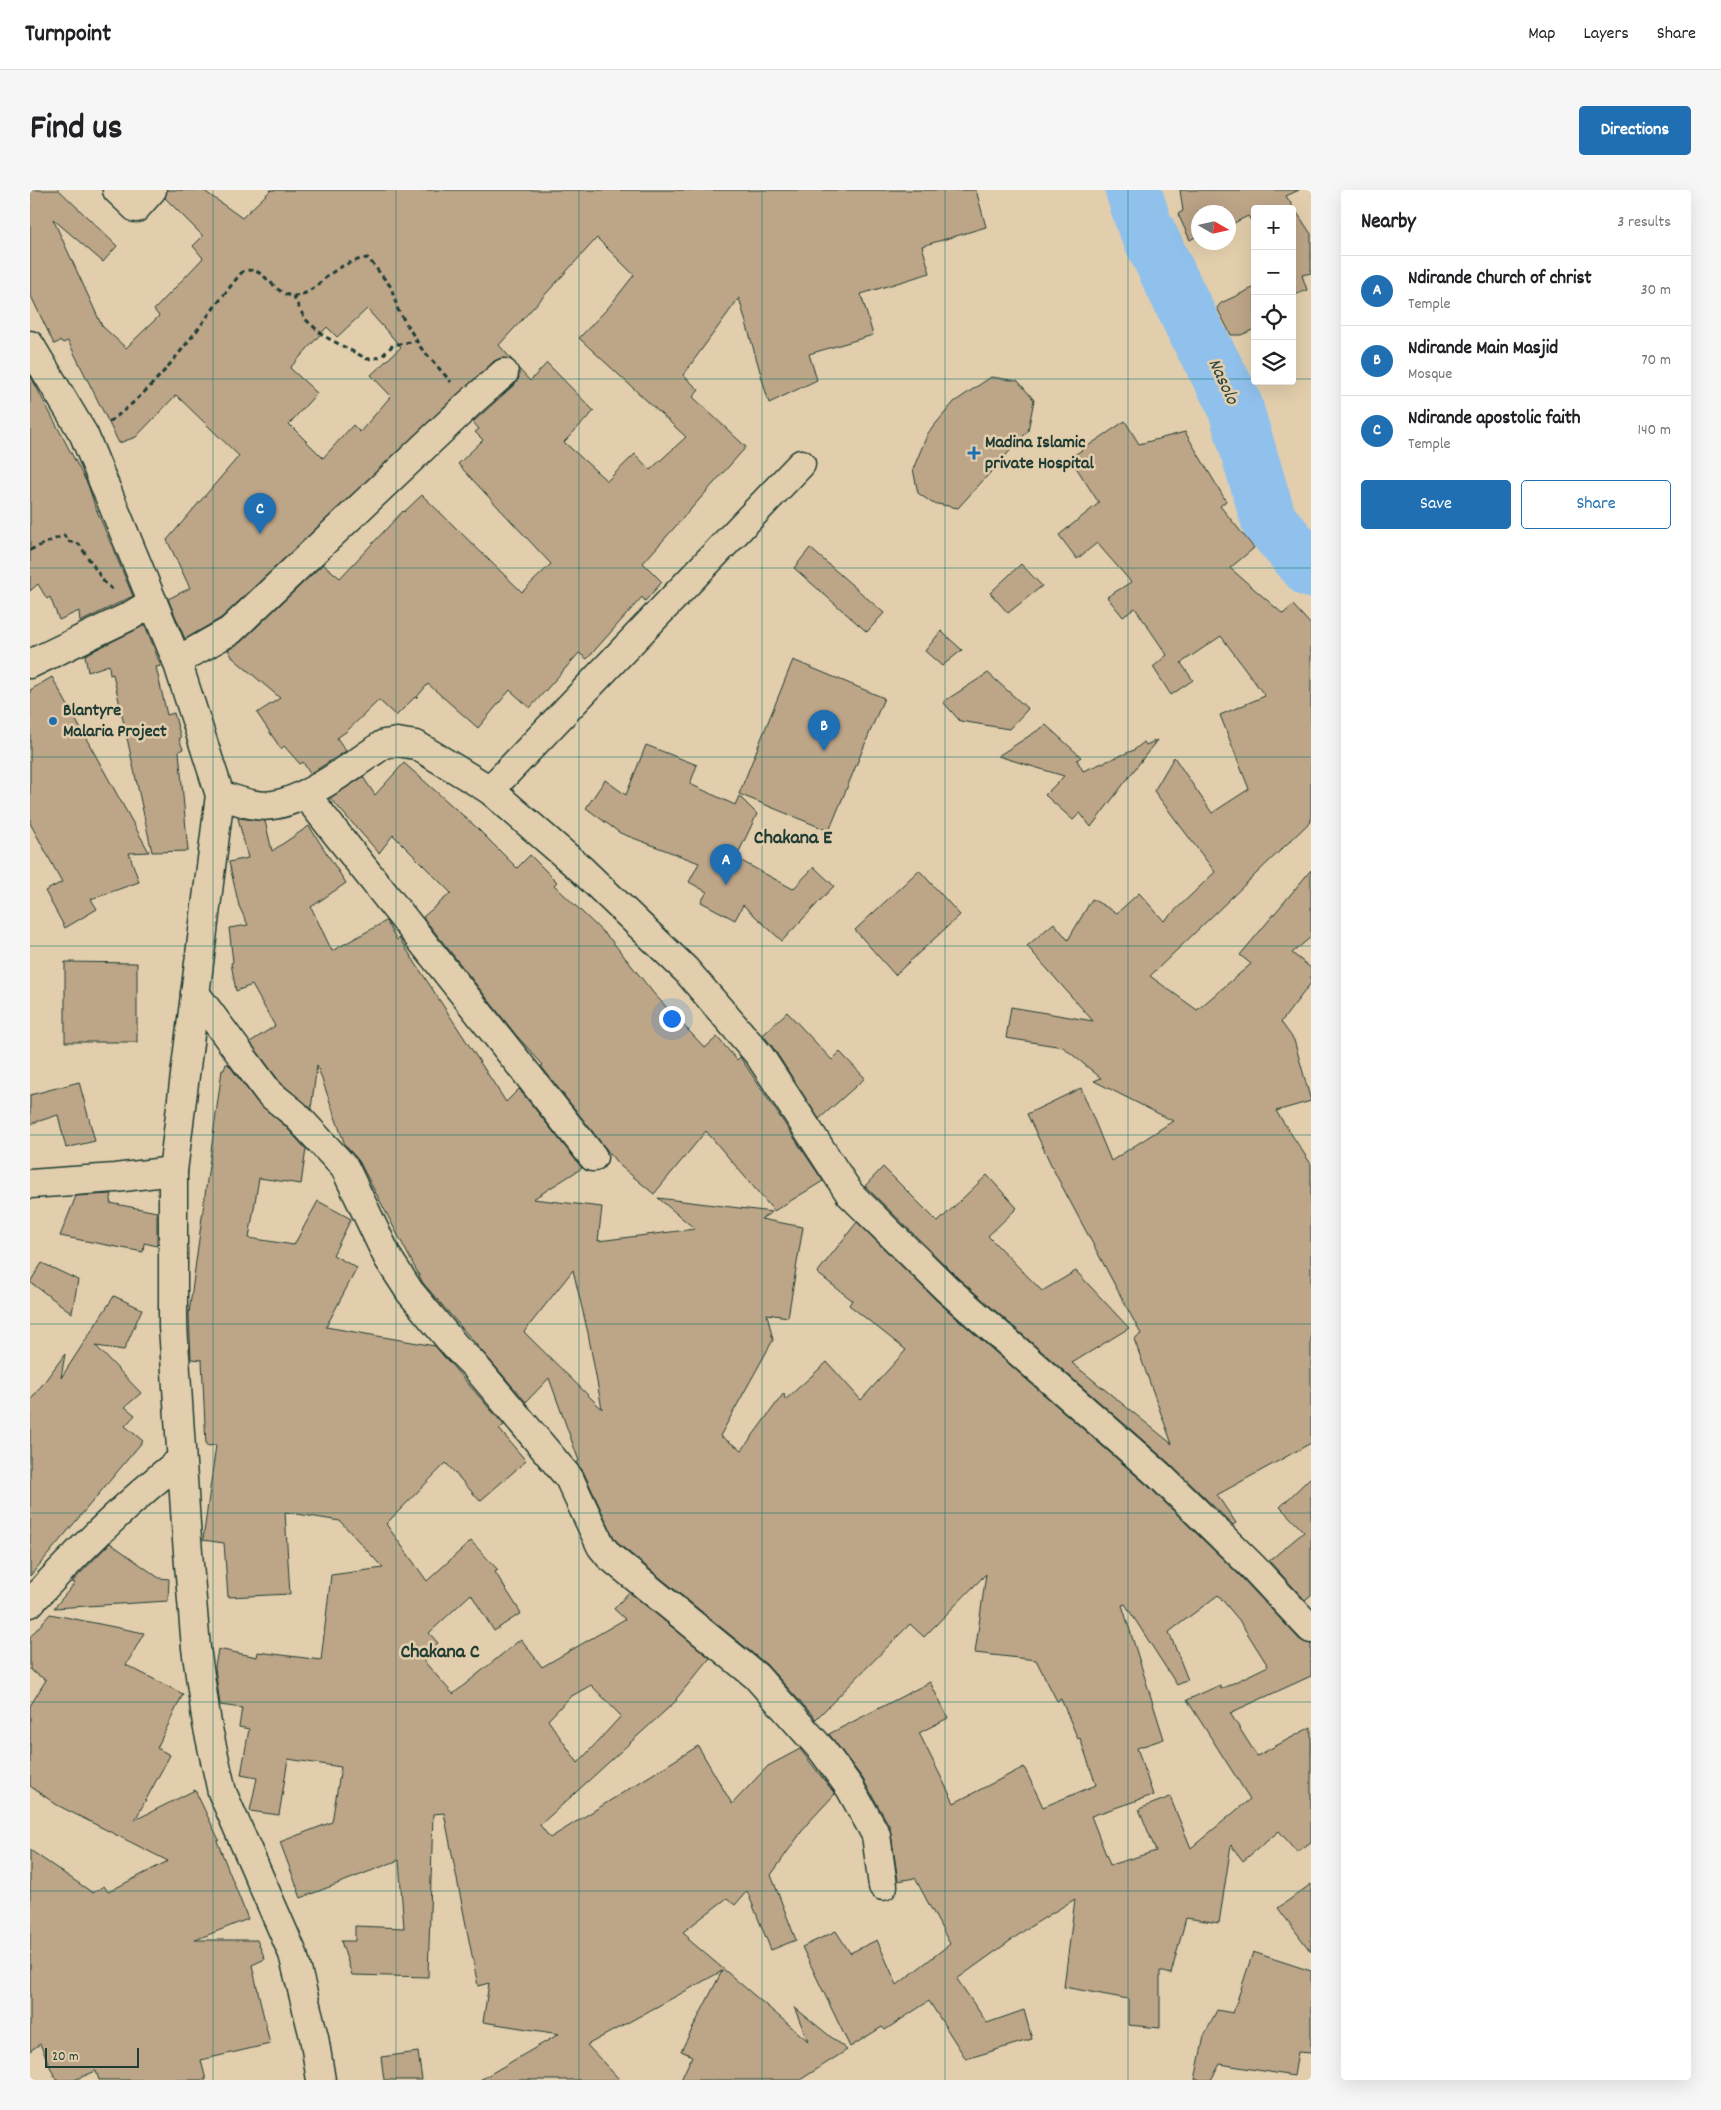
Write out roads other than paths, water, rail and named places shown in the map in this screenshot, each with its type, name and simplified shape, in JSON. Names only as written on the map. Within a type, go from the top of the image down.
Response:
[{"type":"street","points":[[117,190],[136,208],[152,190]]},
{"type":"street","points":[[30,345],[84,435],[142,609],[177,661],[220,795],[173,1171],[173,1326],[181,1460],[196,1648],[207,1724],[222,1792],[293,1954],[314,2037],[321,2080]]},
{"type":"street","points":[[177,661],[230,631],[504,373]]},
{"type":"street","points":[[490,790],[801,464]]},
{"type":"street","points":[[30,664],[142,609]]},
{"type":"street","points":[[220,795],[257,805],[273,805],[305,794],[384,744],[397,742],[416,745],[490,790],[581,869],[686,970],[759,1055],[850,1194],[947,1289],[1159,1475],[1252,1567],[1311,1629]]},
{"type":"street","points":[[305,794],[593,1157]]},
{"type":"street","points":[[195,993],[269,1094],[294,1114],[345,1168],[388,1258],[410,1292],[570,1478],[601,1546],[609,1556],[756,1676],[822,1751],[850,1788],[876,1835],[883,1886]]},
{"type":"street","points":[[30,1184],[114,1178],[173,1171]]},
{"type":"street","points":[[30,1603],[72,1557],[122,1509],[181,1460]]},
{"type":"waterway","name":"Nasolo","points":[[1133,190],[1144,224],[1196,332],[1234,403],[1269,521],[1311,570]]},
{"type":"place","name":"Madina Islamic private Hospital","points":[[974,453]]},
{"type":"place","name":"Ndirande apostolic faith","points":[[260,534]]},
{"type":"place","name":"Blantyre Malaria Project","points":[[53,721]]},
{"type":"place","name":"Ndirande Main Masjid","points":[[824,751]]},
{"type":"place","name":"Ndirande Church of christ","points":[[726,885]]},
{"type":"district","name":"Chakana E","points":[[793,839]]},
{"type":"district","name":"Chakana C","points":[[440,1653]]}]
